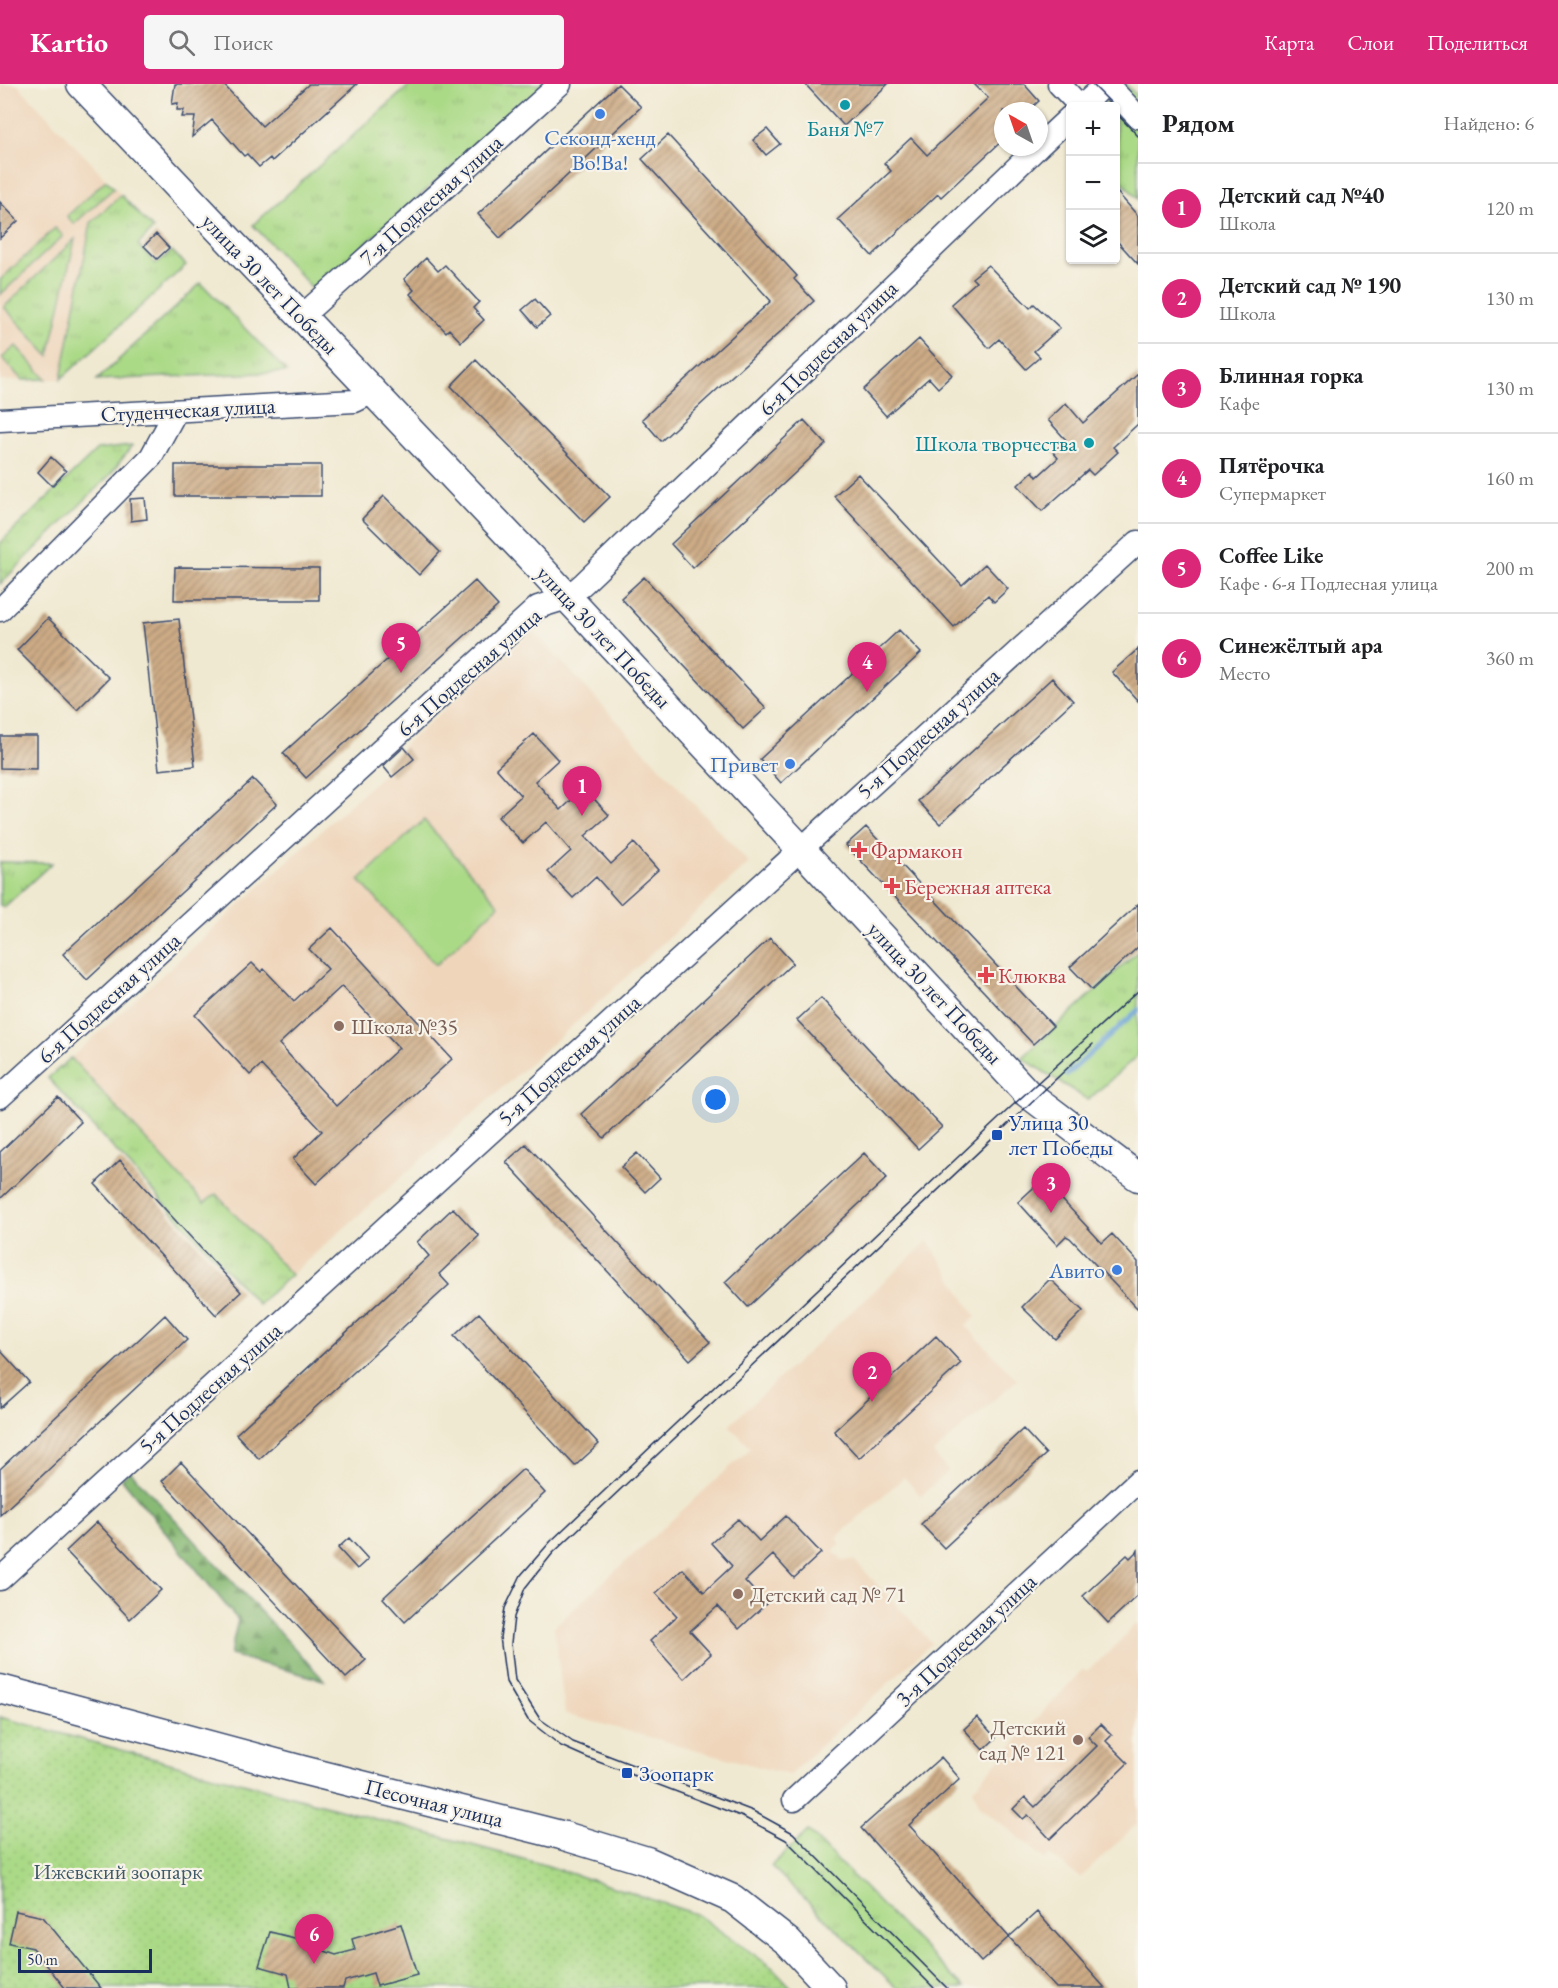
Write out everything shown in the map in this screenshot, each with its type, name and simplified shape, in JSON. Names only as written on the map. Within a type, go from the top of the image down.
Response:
[{"type":"main road","name":"улица 30 лет Победы","points":[[81,84],[567,598],[1027,1093],[1138,1177]]},
{"type":"main road","name":"Песочная улица","points":[[0,1689],[302,1770],[561,1835],[647,1861],[734,1899],[788,1942],[831,1988]]},
{"type":"street","name":"7-я Подлесная улица","points":[[302,317],[560,84]]},
{"type":"street","points":[[1059,84],[1077,102]]},
{"type":"street","points":[[1086,102],[1106,84],[1138,117]]},
{"type":"street","name":"6-я Подлесная улица","points":[[1048,137],[1066,121]]},
{"type":"street","name":"6-я Подлесная улица","points":[[0,1097],[537,607],[567,598],[1028,156]]},
{"type":"street","name":"Студенческая улица","points":[[0,420],[355,401],[373,392]]},
{"type":"street","points":[[0,610],[151,457],[176,411]]},
{"type":"street","name":"5-я Подлесная улица","points":[[0,1579],[1138,542]]},
{"type":"street","name":"3-я Подлесная улица","points":[[794,1800],[1138,1481]]},
{"type":"shaded area","points":[[0,84],[17,84],[153,229],[138,244],[156,264],[172,251],[186,265],[61,379],[0,381]]},
{"type":"shaded area","name":"Школа №35","points":[[533,631],[749,863],[608,994],[291,1275],[216,1195],[205,1203],[71,1058],[387,771],[392,777],[414,759],[403,746]]},
{"type":"shaded area","name":"Детский сад № 71","points":[[928,1241],[976,1317],[966,1326],[1017,1380],[933,1453],[948,1471],[921,1496],[904,1477],[836,1538],[841,1544],[833,1551],[842,1560],[854,1560],[932,1643],[789,1775],[565,1714],[554,1627],[751,1448],[729,1425]]},
{"type":"shaded area","name":"Детский сад № 121","points":[[1138,1622],[1138,1823],[1080,1878],[1050,1855],[1045,1859],[980,1806],[973,1789],[1082,1670],[1087,1671],[1107,1654]]},
{"type":"green space","points":[[411,84],[545,84],[314,290],[253,225]]},
{"type":"green space","points":[[1126,84],[1138,97],[1138,199],[1120,179],[1120,102],[1106,102]]},
{"type":"green space","points":[[106,180],[114,188],[74,224],[67,216]]},
{"type":"green space","points":[[121,195],[153,229],[138,245],[156,264],[172,251],[186,265],[61,379],[91,223]]},
{"type":"green space","points":[[55,228],[63,236],[0,295],[0,280]]},
{"type":"green space","points":[[75,239],[49,356],[4,307]]},
{"type":"green space","points":[[201,283],[287,372],[97,380]]},
{"type":"green space","points":[[16,346],[46,379],[22,380],[2,358]]},
{"type":"green space","points":[[132,446],[110,475],[0,584],[0,543],[97,450]]},
{"type":"green space","points":[[424,820],[499,905],[436,965],[359,880]]},
{"type":"green space","points":[[0,862],[52,863],[4,907],[0,905]]},
{"type":"green space","points":[[1138,951],[1138,1055],[1088,1100],[1022,1058]]},
{"type":"green space","points":[[71,1058],[204,1203],[216,1194],[291,1275],[258,1304],[48,1078]]},
{"type":"green space","points":[[130,1471],[324,1680],[230,1655],[238,1620],[122,1479]]},
{"type":"green space","name":"Ижевский зоопарк","points":[[0,1717],[545,1865],[696,1914],[773,1968],[792,1988],[0,1988]]},
{"type":"green space","points":[[808,1831],[964,1988],[897,1988],[771,1866]]},
{"type":"building","points":[[175,84],[223,84],[262,126],[309,84],[357,84],[272,161],[270,158],[259,167],[247,154],[244,156],[212,120],[192,137],[195,117],[182,117],[184,110],[177,110],[178,103],[172,104]]},
{"type":"building","points":[[618,84],[641,107],[500,238],[478,214]]},
{"type":"building","name":"Баня №7","points":[[805,84],[888,84],[844,126]]},
{"type":"building","points":[[974,84],[1024,84],[1039,101],[994,102],[994,148],[941,197],[938,194],[872,256],[838,219],[891,171],[884,163],[911,138],[927,155],[988,98]]},
{"type":"building","points":[[767,129],[780,144],[766,155],[753,140]]},
{"type":"building","points":[[668,135],[797,276],[794,279],[814,301],[661,441],[642,419],[771,301],[642,159]]},
{"type":"building","points":[[1120,196],[1138,216],[1138,264],[1120,244]]},
{"type":"building","points":[[0,202],[18,221],[0,238]]},
{"type":"building","points":[[156,234],[169,248],[157,259],[144,246]]},
{"type":"building","points":[[426,258],[438,271],[445,265],[479,302],[473,308],[484,320],[461,342],[449,329],[446,332],[410,294],[414,290],[404,279]]},
{"type":"building","points":[[988,265],[1030,308],[1034,304],[1060,328],[1034,351],[1040,357],[1026,369],[999,339],[989,348],[951,304],[976,282],[972,278]]},
{"type":"building","points":[[535,299],[550,316],[537,327],[522,310]]},
{"type":"building","points":[[919,339],[952,375],[938,388],[929,378],[886,416],[863,390]]},
{"type":"building","points":[[476,360],[610,497],[584,522],[451,386]]},
{"type":"building","name":"Школа творчества","points":[[1138,374],[1138,424],[1113,447],[1118,452],[1093,475],[1088,470],[1042,511],[1018,485],[1033,471],[1037,477],[1058,458],[1053,452],[1066,440],[1048,420],[1066,403],[1083,423]]},
{"type":"building","points":[[804,420],[826,444],[693,568],[671,544]]},
{"type":"building","points":[[51,457],[66,471],[52,486],[38,472]]},
{"type":"building","points":[[175,465],[321,465],[321,496],[175,496]]},
{"type":"building","points":[[858,474],[962,585],[985,564],[1008,589],[994,602],[988,595],[954,627],[834,496]]},
{"type":"building","points":[[384,496],[440,552],[419,575],[362,519]]},
{"type":"building","points":[[145,498],[147,519],[131,521],[130,499]]},
{"type":"building","points":[[175,567],[319,568],[319,600],[174,600]]},
{"type":"building","points":[[644,577],[766,708],[743,729],[621,598]]},
{"type":"building","points":[[475,581],[498,606],[306,778],[283,753]]},
{"type":"building","points":[[48,618],[109,678],[77,710],[17,650]]},
{"type":"building","points":[[179,619],[195,766],[159,770],[143,623]]},
{"type":"building","points":[[899,630],[921,653],[781,783],[760,759]]},
{"type":"building","points":[[1138,649],[1138,701],[1112,672]]},
{"type":"building","points":[[1052,678],[1073,701],[940,824],[918,801]]},
{"type":"building","points":[[534,734],[558,760],[535,781],[561,810],[584,788],[609,815],[585,836],[611,864],[634,843],[658,870],[620,904],[596,877],[573,898],[548,872],[571,851],[546,822],[523,843],[498,817],[521,796],[496,768]]},
{"type":"building","points":[[0,736],[37,736],[37,769],[0,768]]},
{"type":"building","points":[[404,747],[414,759],[392,777],[383,766]]},
{"type":"building","points":[[253,779],[277,804],[87,980],[63,954]]},
{"type":"building","points":[[866,827],[1053,1026],[1033,1044],[846,845]]},
{"type":"building","points":[[1138,904],[1138,947],[1092,990],[1070,967]]},
{"type":"building","points":[[332,928],[452,1059],[316,1184],[293,1159],[322,1131],[261,1065],[250,1075],[195,1015],[252,963],[261,972],[264,969],[294,1001],[328,969],[309,949]],"holes":[[[342,986],[399,1048],[336,1106],[279,1044]]]},
{"type":"building","points":[[770,938],[793,963],[604,1138],[581,1114]]},
{"type":"building","points":[[821,998],[942,1127],[918,1149],[797,1020]]},
{"type":"building","points":[[58,1097],[81,1122],[0,1199],[0,1152]]},
{"type":"building","points":[[526,1144],[710,1342],[690,1360],[506,1162]]},
{"type":"building","points":[[637,1153],[660,1178],[645,1192],[621,1167]]},
{"type":"building","points":[[864,1153],[887,1178],[748,1307],[725,1282]]},
{"type":"building","points":[[120,1160],[241,1292],[216,1315],[95,1184]]},
{"type":"building","points":[[1043,1179],[1102,1243],[1112,1234],[1138,1262],[1138,1309],[1070,1238],[1066,1236],[1057,1245],[1018,1202]]},
{"type":"building","points":[[453,1208],[479,1236],[439,1274],[449,1285],[259,1459],[236,1434],[429,1256],[417,1242]]},
{"type":"building","points":[[1050,1279],[1083,1311],[1055,1339],[1022,1307]]},
{"type":"building","points":[[479,1313],[599,1444],[575,1466],[454,1336]]},
{"type":"building","points":[[165,1315],[187,1340],[0,1515],[0,1469]]},
{"type":"building","points":[[936,1336],[961,1363],[859,1458],[834,1431]]},
{"type":"building","points":[[0,1350],[29,1382],[0,1408]]},
{"type":"building","points":[[1023,1429],[1046,1454],[944,1548],[921,1524]]},
{"type":"building","points":[[181,1462],[366,1660],[346,1678],[162,1481]]},
{"type":"building","points":[[523,1469],[545,1493],[405,1622],[383,1598]]},
{"type":"building","points":[[786,1516],[821,1553],[794,1578],[773,1555],[745,1581],[766,1604],[739,1629],[718,1606],[690,1631],[711,1654],[684,1679],[650,1641],[677,1616],[656,1593],[683,1569],[704,1592],[732,1566],[711,1543],[738,1519],[759,1541]]},
{"type":"building","points":[[97,1522],[161,1590],[130,1619],[66,1551]]},
{"type":"building","points":[[349,1538],[368,1559],[357,1569],[338,1548]]},
{"type":"building","points":[[1138,1550],[1138,1595],[1108,1623],[1083,1596],[1127,1555],[1130,1558]]},
{"type":"building","points":[[977,1717],[996,1738],[983,1750],[964,1729]]},
{"type":"building","points":[[1101,1724],[1112,1735],[1106,1741],[1128,1763],[1050,1839],[1028,1815],[1023,1819],[1013,1809],[1025,1797],[1035,1807],[1097,1746],[1088,1737]]},
{"type":"building","points":[[941,1757],[960,1779],[909,1825],[1009,1937],[981,1962],[861,1828]]},
{"type":"building","points":[[16,1911],[43,1917],[101,1988],[65,1988],[33,1948],[9,1943]]},
{"type":"building","points":[[1037,1912],[1105,1988],[1056,1988],[1009,1937]]},
{"type":"building","points":[[401,1924],[417,1975],[377,1986],[373,1973],[345,1981],[343,1988],[291,1988],[288,1974],[259,1966],[270,1932],[311,1942],[310,1946],[336,1955],[355,1950],[352,1939]]},
{"type":"waterway","points":[[1067,1075],[1138,1010]]},
{"type":"tram line","points":[[1092,84],[1110,102]]},
{"type":"tram line","points":[[1120,117],[1138,136]]},
{"type":"tram line","points":[[934,1988],[786,1840],[743,1817],[561,1746],[528,1720],[506,1682],[500,1637],[505,1608],[521,1575],[551,1541],[1011,1107],[1138,991]]},
{"type":"tram line","points":[[947,1988],[793,1833],[753,1811],[573,1742],[540,1719],[515,1680],[511,1643],[514,1617],[525,1588],[553,1553],[1093,1044]]},
{"type":"place","name":"Баня №7","points":[[845,105]]},
{"type":"place","name":"Секонд-хенд Во!Ва!","points":[[600,114]]},
{"type":"place","name":"Школа творчества","points":[[1089,443]]},
{"type":"place","name":"Coffee Like","points":[[401,673]]},
{"type":"place","name":"Пятёрочка","points":[[867,692]]},
{"type":"place","name":"Привет","points":[[790,764]]},
{"type":"place","name":"Детский сад №40","points":[[582,816]]},
{"type":"place","name":"Фармакон","points":[[859,850]]},
{"type":"place","name":"Бережная аптека","points":[[892,886]]},
{"type":"place","name":"Клюква","points":[[986,975]]},
{"type":"place","name":"Школа №35","points":[[339,1026]]},
{"type":"place","name":"Улица 30 лет Победы","points":[[997,1135]]},
{"type":"place","name":"Блинная горка","points":[[1051,1213]]},
{"type":"place","name":"Авито","points":[[1117,1270]]},
{"type":"place","name":"Детский сад № 190","points":[[872,1402]]},
{"type":"place","name":"Детский сад № 71","points":[[738,1594]]},
{"type":"place","name":"Детский сад № 121","points":[[1078,1740]]},
{"type":"place","name":"Зоопарк","points":[[627,1773]]},
{"type":"place","name":"Синежёлтый ара","points":[[314,1964]]}]
